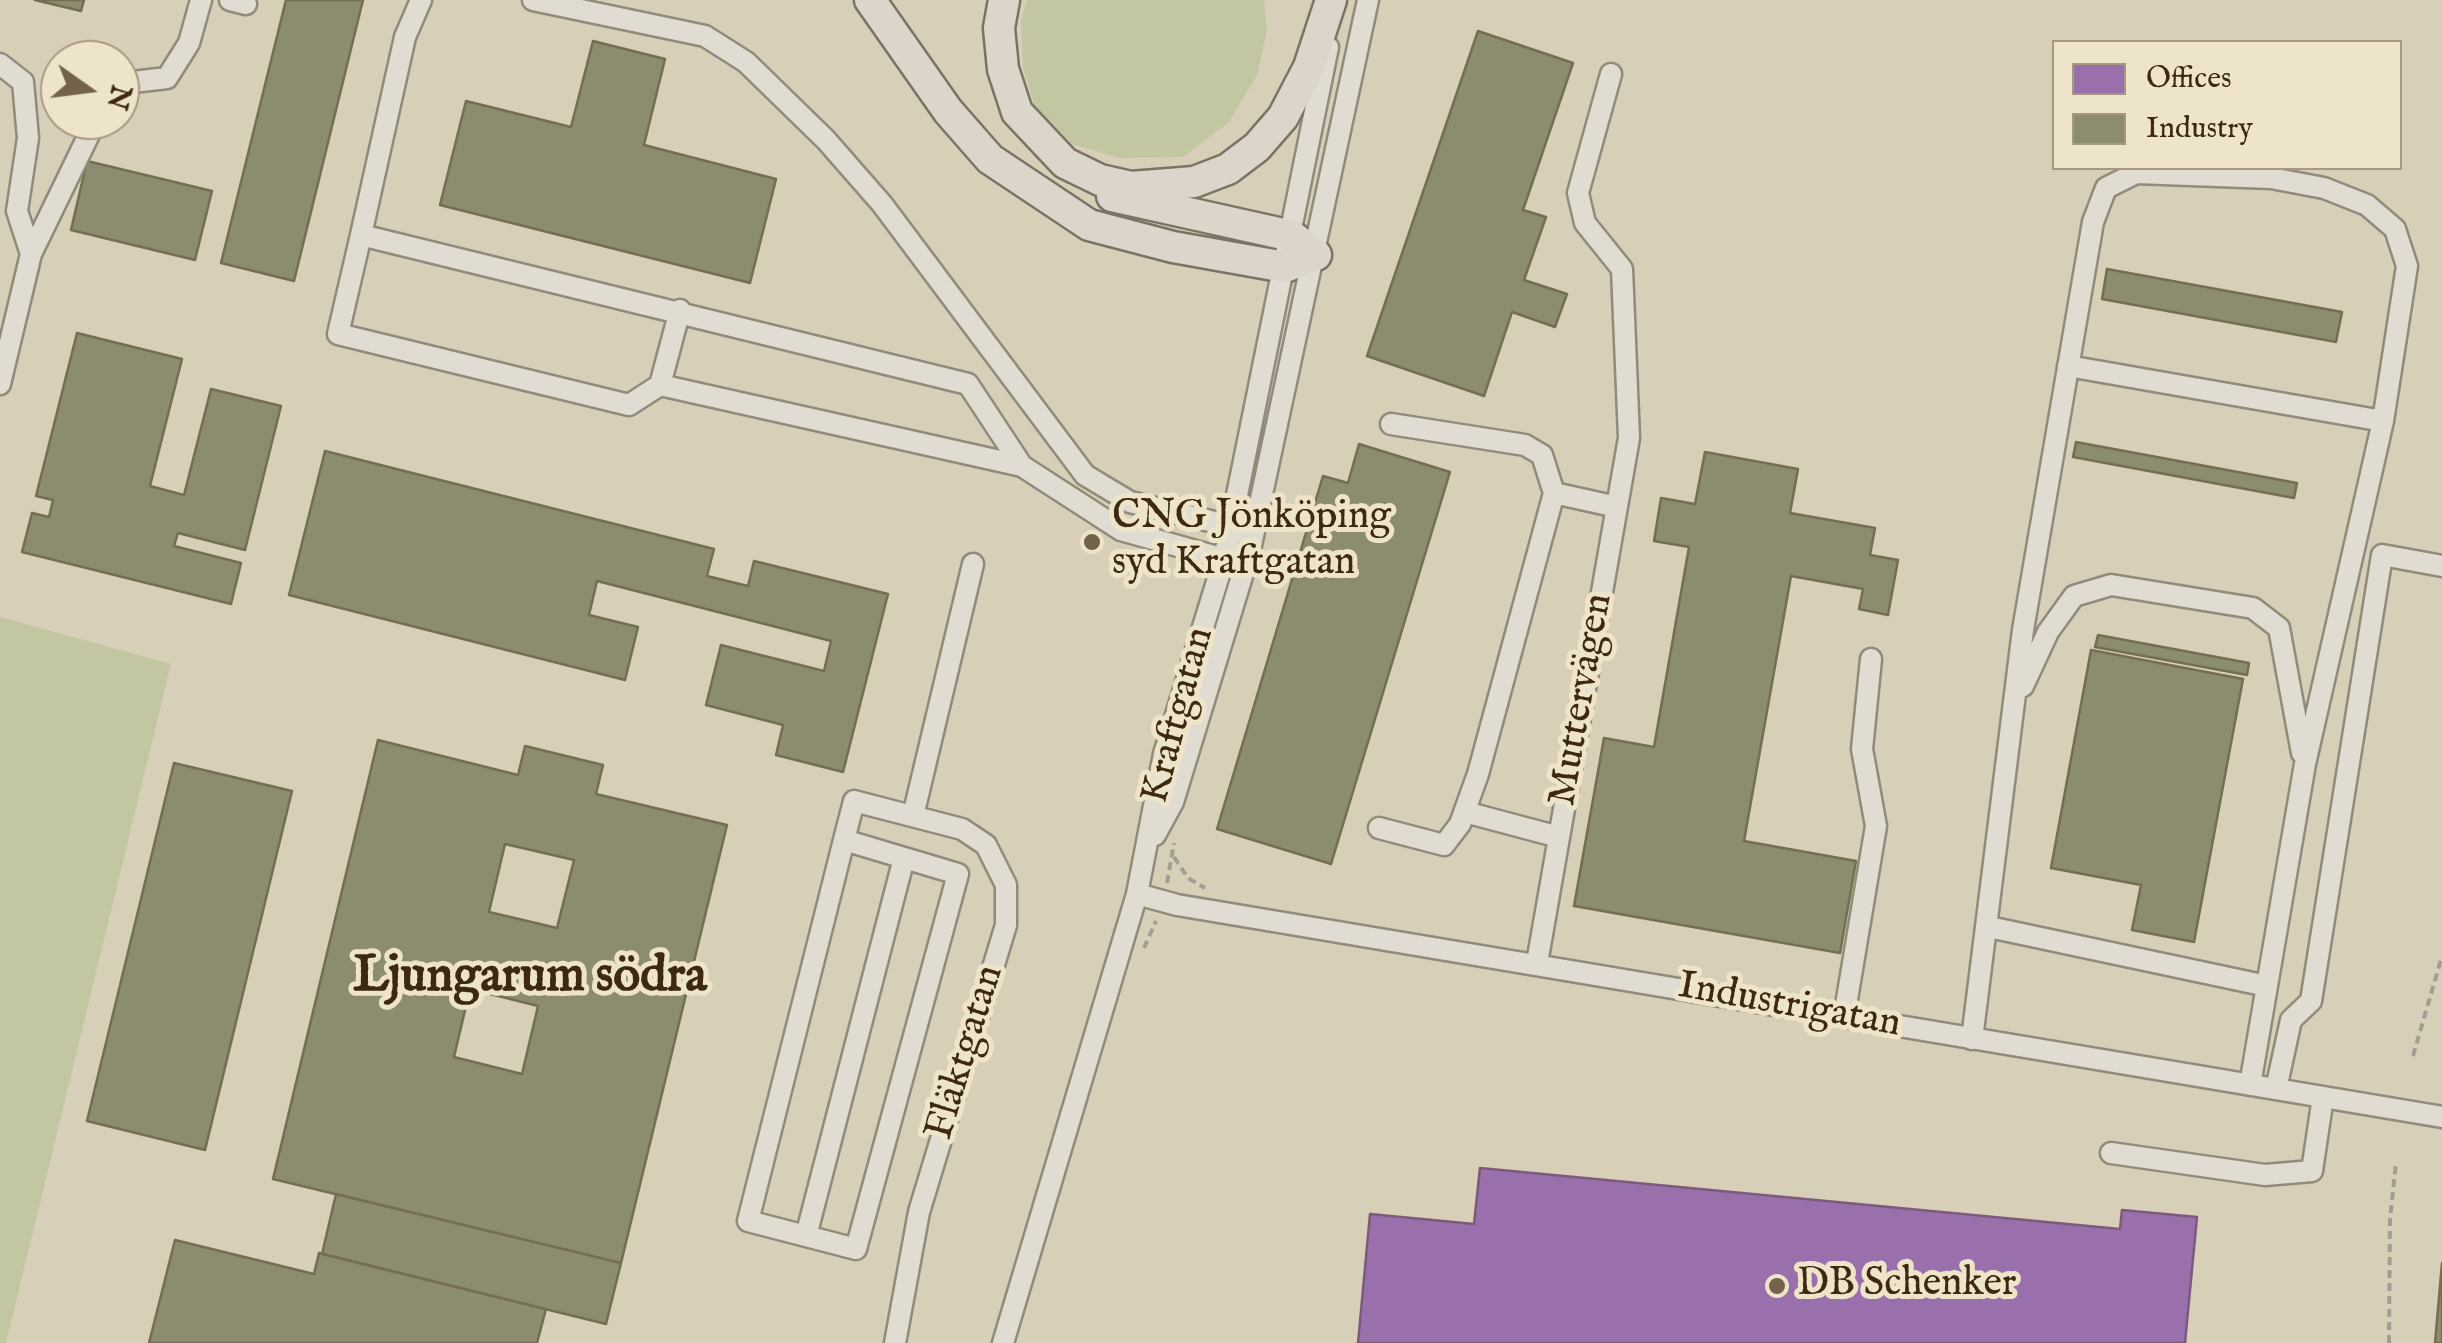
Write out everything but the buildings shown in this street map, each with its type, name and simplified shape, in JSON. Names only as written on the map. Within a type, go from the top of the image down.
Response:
[{"type":"highway","points":[[870,0],[969,135],[990,159],[1035,192],[1089,225],[1173,247],[1285,267],[1304,245],[1124,202],[1090,185],[1064,163],[1017,112],[1003,70],[999,28],[1004,0]]},
{"type":"highway","points":[[1064,163],[1100,180],[1131,186],[1194,182],[1228,168],[1258,147],[1282,117],[1309,67],[1334,0]]},
{"type":"street","points":[[140,81],[167,78],[189,43],[200,0]]},
{"type":"street","points":[[421,0],[405,36],[338,334],[629,406],[660,385],[680,310]]},
{"type":"street","points":[[534,0],[705,36],[746,62],[826,140],[882,204],[1085,475],[1130,502],[1231,526],[1250,550],[1224,559],[1122,530],[1022,466],[660,385]]},
{"type":"street","points":[[1304,245],[1334,0]]},
{"type":"street","points":[[1304,245],[1368,0]]},
{"type":"street","points":[[0,64],[23,82],[28,138],[17,211],[31,254]]},
{"type":"street","name":"Muttervägen","points":[[1538,963],[1628,438],[1622,269],[1586,223],[1578,193],[1611,74]]},
{"type":"street","points":[[0,384],[6,333],[31,254],[86,140]]},
{"type":"street","points":[[1972,1039],[1990,927],[1996,828],[2023,630],[2093,222],[2106,188],[2136,173],[2271,178],[2324,188],[2367,205],[2395,229],[2408,266],[2383,420],[2304,764],[2250,1085]]},
{"type":"street","points":[[361,234],[968,384],[1022,466]]},
{"type":"street","name":"Kraftgatan","points":[[1149,846],[1172,802],[1250,550],[1304,245]]},
{"type":"street","name":"Kraftgatan","points":[[1003,1343],[1137,894],[1164,754],[1224,559],[1285,267]]},
{"type":"street","points":[[2068,366],[2383,420]]},
{"type":"street","points":[[1378,828],[1444,845],[1465,812],[1554,493],[1542,455],[1525,445],[1391,424]]},
{"type":"street","points":[[1554,493],[1616,507]]},
{"type":"street","points":[[2276,1089],[2291,1020],[2311,1001],[2382,555],[2442,566]]},
{"type":"street","points":[[913,816],[972,564]]},
{"type":"street","points":[[2016,702],[2048,632],[2074,596],[2111,585],[2253,608],[2279,628],[2304,764]]},
{"type":"street","points":[[1844,1018],[1876,826],[1862,749],[1871,659]]},
{"type":"street","name":"Fläktgatan","points":[[844,840],[854,801],[962,829],[986,845],[1006,885],[1000,948],[919,1212],[894,1343]]},
{"type":"street","points":[[1465,812],[1559,837]]},
{"type":"street","points":[[844,840],[904,858],[958,874],[856,1248],[748,1221],[844,840]]},
{"type":"street","points":[[806,1236],[904,858]]},
{"type":"street","name":"Industrigatan","points":[[1137,894],[1177,905],[2442,1117]]},
{"type":"street","points":[[1990,927],[2267,986]]},
{"type":"street","points":[[2111,1153],[2264,1174],[2312,1171],[2324,1097]]},
{"type":"path","points":[[2413,1056],[2442,956]]},
{"type":"path","points":[[2390,1343],[2390,1218],[2396,1163]]},
{"type":"green space","points":[[1027,0],[1264,0],[1267,31],[1257,75],[1229,122],[1183,157],[1120,158],[1072,144],[1035,107],[1023,67],[1021,20]]},
{"type":"green space","points":[[0,617],[171,664],[6,1343],[0,1343]]},
{"type":"place","name":"CNG Jönköping syd Kraftgatan","points":[[1092,542]]},
{"type":"place","name":"DB Schenker","points":[[1777,1286]]},
{"type":"district","name":"Ljungarum södra","points":[[530,980]]}]
